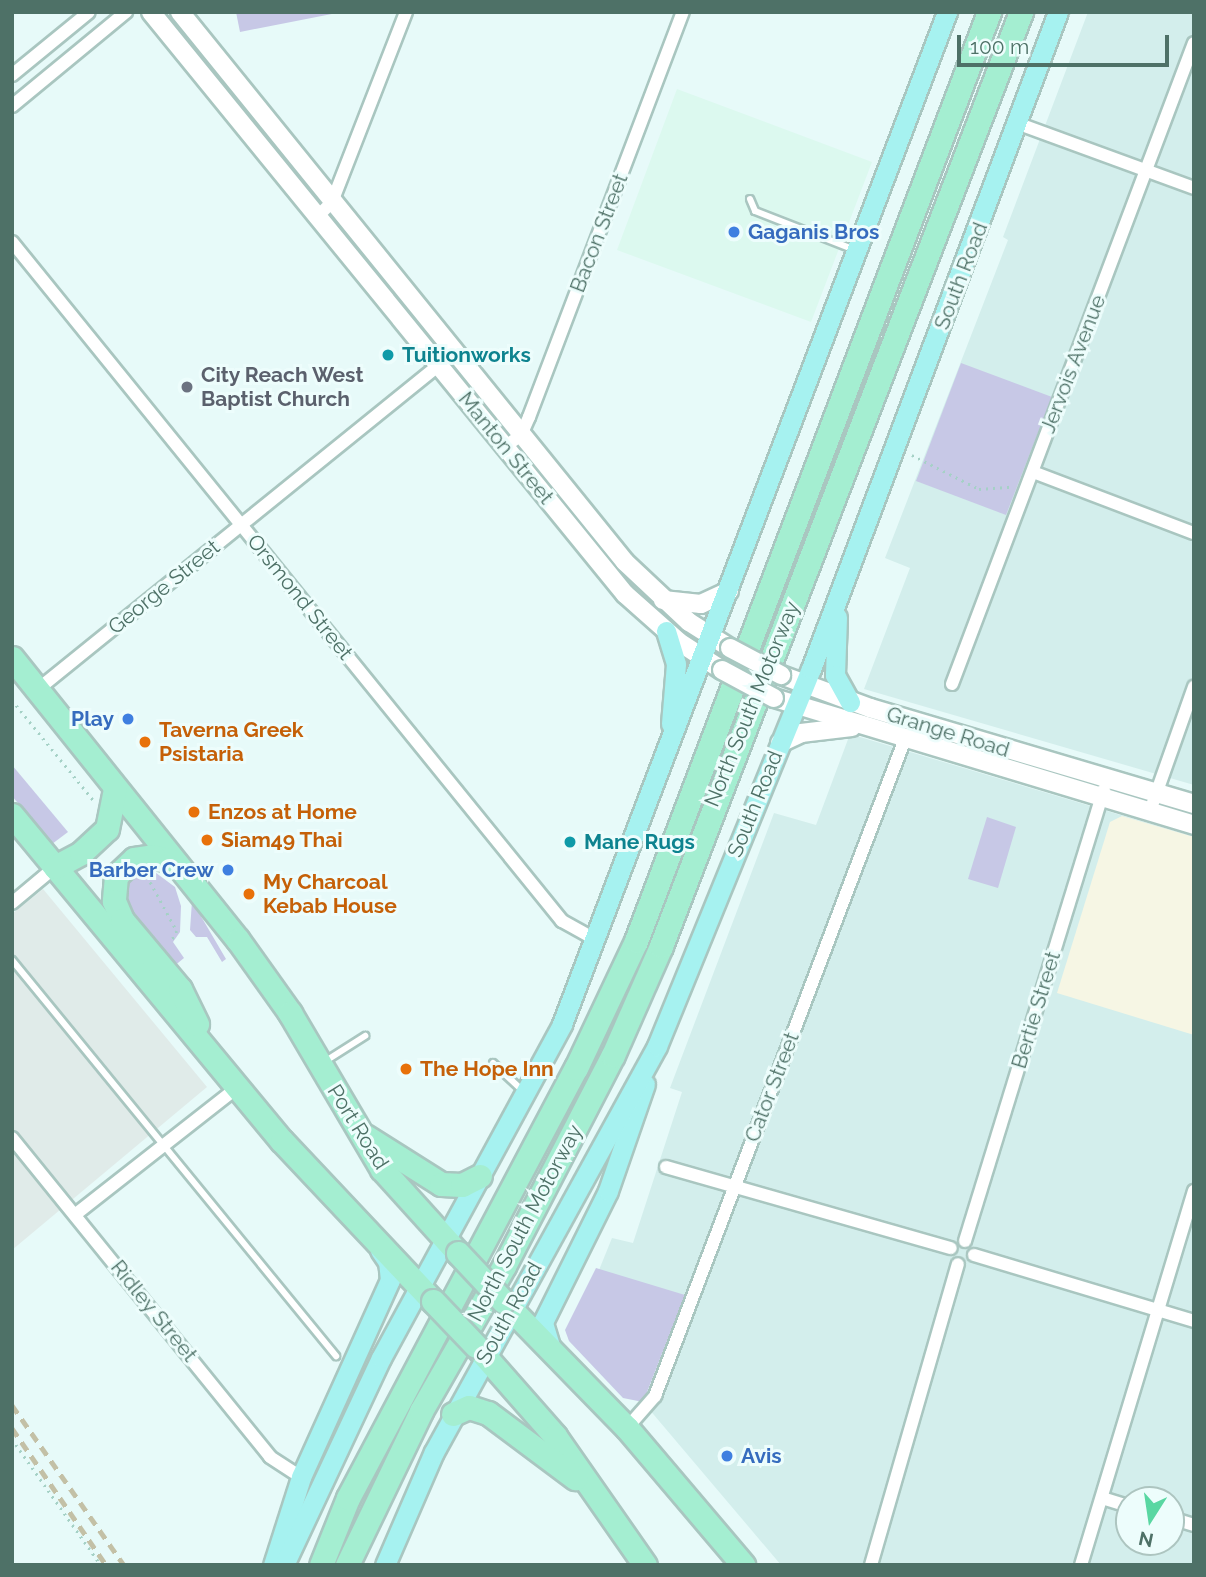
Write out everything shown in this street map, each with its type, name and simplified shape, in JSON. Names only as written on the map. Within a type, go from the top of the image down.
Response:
[{"type":"highway","name":"North South Motorway","points":[[321,1565],[348,1498],[576,1068],[636,942],[989,12]]},
{"type":"highway","name":"North South Motorway","points":[[347,1565],[421,1411],[504,1266],[613,1055],[661,946],[1021,12]]},
{"type":"highway","name":"Port Road","points":[[12,658],[270,983],[356,1130],[382,1169],[451,1247],[627,1428],[743,1565]]},
{"type":"highway","points":[[55,867],[81,853],[107,829],[115,789]]},
{"type":"highway","points":[[12,815],[210,1052],[372,1240],[481,1350],[604,1502],[645,1565]]},
{"type":"highway","points":[[175,862],[136,858],[116,876],[114,901],[125,923],[180,989],[210,1052]]},
{"type":"highway","points":[[356,1130],[441,1184],[463,1185],[480,1176]]},
{"type":"highway","points":[[453,1414],[469,1407],[488,1413],[604,1502]]},
{"type":"main road","name":"Manton Street","points":[[151,12],[620,588],[666,631],[703,658],[774,698],[795,706]]},
{"type":"main road","name":"Manton Street","points":[[180,12],[625,562],[663,600],[712,637]]},
{"type":"main road","points":[[284,1565],[366,1390],[426,1295],[451,1247],[480,1176],[562,1024],[712,637],[947,12]]},
{"type":"main road","name":"South Road","points":[[385,1565],[481,1350],[657,1046],[804,686],[1019,124],[1058,12]]},
{"type":"main road","points":[[663,600],[701,604],[729,591]]},
{"type":"main road","points":[[840,592],[835,675],[850,702]]},
{"type":"main road","points":[[666,631],[676,664],[670,746]]},
{"type":"main road","name":"Grange Road","points":[[712,637],[781,676],[850,702],[1194,804]]},
{"type":"main road","name":"Grange Road","points":[[795,706],[1194,825]]},
{"type":"main road","points":[[780,743],[801,733],[859,726]]},
{"type":"main road","points":[[551,1350],[543,1334],[543,1322],[608,1191],[657,1046]]},
{"type":"main road","points":[[273,1565],[302,1477],[390,1280],[388,1262],[372,1240]]},
{"type":"street","points":[[12,75],[89,12]]},
{"type":"street","points":[[12,106],[126,12]]},
{"type":"street","points":[[317,217],[332,202],[405,12]]},
{"type":"street","name":"Bacon Street","points":[[522,435],[682,12]]},
{"type":"street","name":"Jervois Avenue","points":[[952,684],[1194,43]]},
{"type":"street","points":[[1019,124],[1194,188]]},
{"type":"street","name":"Orsmond Street","points":[[12,242],[562,921],[596,940]]},
{"type":"street","name":"George Street","points":[[37,690],[455,352]]},
{"type":"street","points":[[506,446],[522,435]]},
{"type":"street","points":[[1033,472],[1194,533]]},
{"type":"street","points":[[1150,811],[1194,687]]},
{"type":"street","name":"Cator Street","points":[[627,1428],[655,1396],[905,739]]},
{"type":"street","name":"Bertie Street","points":[[965,1241],[1107,779]]},
{"type":"street","points":[[12,904],[55,867]]},
{"type":"street","points":[[76,1214],[239,1086]]},
{"type":"street","name":"Ridley Street","points":[[12,1138],[270,1457],[302,1477]]},
{"type":"street","points":[[666,1167],[951,1248],[965,1241],[974,1255],[1194,1321]]},
{"type":"street","points":[[1081,1565],[1194,1191]]},
{"type":"street","points":[[951,1248],[952,1258],[958,1264]]},
{"type":"street","points":[[958,1264],[969,1262],[974,1255]]},
{"type":"street","points":[[871,1565],[958,1264]]},
{"type":"street","points":[[1102,1498],[1115,1502]]},
{"type":"lane","points":[[750,200],[755,211],[857,250]]},
{"type":"lane","points":[[12,960],[336,1356]]},
{"type":"lane","points":[[320,1065],[365,1036]]},
{"type":"lane","points":[[493,1063],[527,1093]]},
{"type":"path","points":[[912,455],[979,489],[1011,487]]},
{"type":"path","points":[[12,700],[96,804],[96,811]]},
{"type":"path","points":[[144,869],[155,897],[177,931],[172,940]]},
{"type":"path","points":[[12,1439],[101,1565]]},
{"type":"shaded area","points":[[236,12],[342,12],[240,32]]},
{"type":"shaded area","points":[[1088,12],[1194,12],[1194,785],[864,689],[910,568],[885,558],[1008,240],[1003,237]]},
{"type":"shaded area","name":"Gaganis Bros","points":[[677,89],[872,162],[811,322],[617,250]]},
{"type":"shaded area","points":[[961,363],[1052,397],[1006,515],[916,481]]},
{"type":"shaded area","points":[[850,734],[1194,837],[1194,1565],[781,1565],[643,1402],[599,1270],[612,1238],[633,1243],[682,1092],[670,1088],[774,813],[816,825]]},
{"type":"shaded area","points":[[12,765],[68,832],[52,844],[12,796]]},
{"type":"shaded area","points":[[1122,816],[1194,837],[1194,1035],[1057,993],[1110,822]]},
{"type":"shaded area","points":[[987,817],[1016,827],[998,888],[968,879]]},
{"type":"shaded area","points":[[148,867],[175,887],[181,906],[180,932],[173,942],[184,958],[173,967],[132,919],[123,901],[123,885],[138,868]]},
{"type":"shaded area","points":[[43,889],[207,1087],[12,1250],[12,914]]},
{"type":"shaded area","points":[[192,901],[226,959],[222,962],[207,937],[196,937],[190,930]]},
{"type":"shaded area","points":[[596,1268],[685,1295],[643,1402],[623,1398],[569,1341],[565,1330]]},
{"type":"railway","points":[[12,1405],[124,1565]]},
{"type":"railway","points":[[12,1428],[106,1565]]},
{"type":"place","name":"Gaganis Bros","points":[[734,232]]},
{"type":"place","name":"Tuitionworks","points":[[388,355]]},
{"type":"place","name":"City Reach West Baptist Church","points":[[187,387]]},
{"type":"place","name":"Play","points":[[128,719]]},
{"type":"place","name":"Taverna Greek Psistaria","points":[[145,742]]},
{"type":"place","name":"Enzos at Home","points":[[194,812]]},
{"type":"place","name":"Siam49 Thai","points":[[207,840]]},
{"type":"place","name":"Mane Rugs","points":[[570,842]]},
{"type":"place","name":"Barber Crew","points":[[228,870]]},
{"type":"place","name":"My Charcoal Kebab House","points":[[249,894]]},
{"type":"place","name":"The Hope Inn","points":[[406,1069]]},
{"type":"place","name":"Avis","points":[[727,1456]]}]
